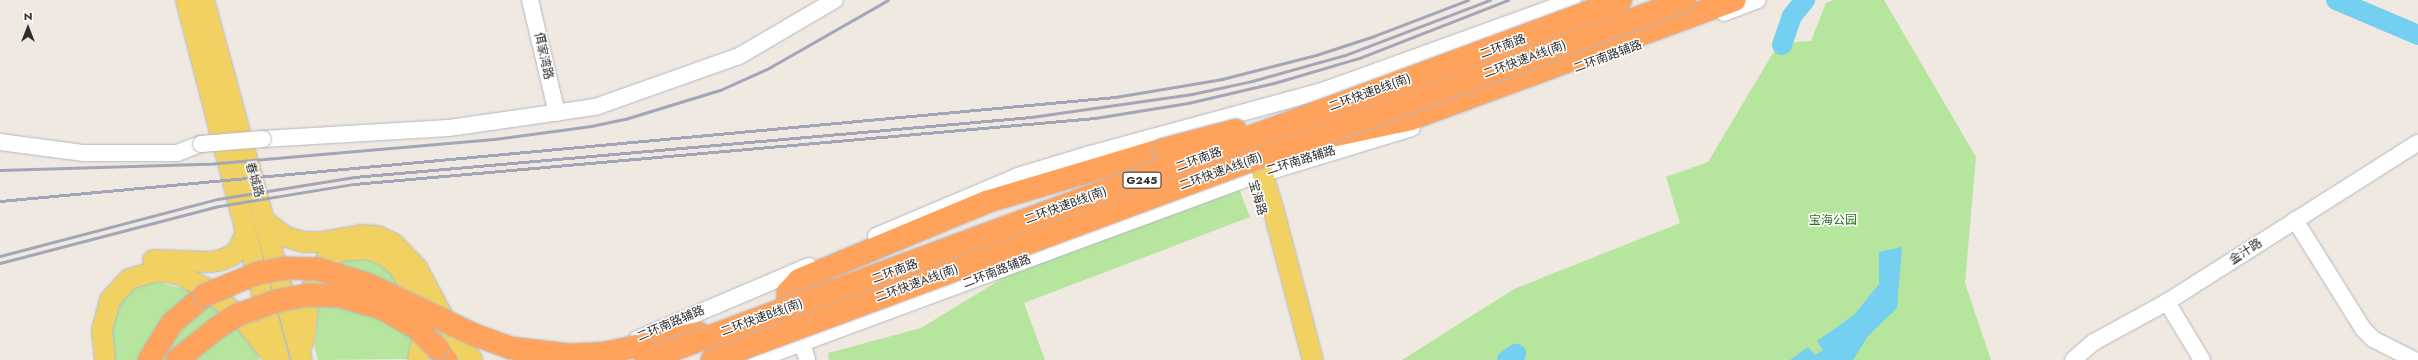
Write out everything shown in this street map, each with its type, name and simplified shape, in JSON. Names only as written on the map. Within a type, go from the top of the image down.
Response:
[{"type":"highway","name":"二环快速B线(南)","points":[[646,360],[790,333],[1382,89],[1621,0]]},
{"type":"highway","name":"二环快速A线(南)","points":[[712,360],[1685,0]]},
{"type":"highway","points":[[1253,161],[1304,141],[1393,124],[1430,112],[1735,0]]},
{"type":"highway","points":[[149,360],[172,323],[205,295],[244,277],[287,268],[318,269],[350,278],[487,340],[539,354],[570,355],[605,353],[720,329],[790,333],[788,292],[796,282],[804,278],[1006,195],[1194,141],[1320,108],[1382,89]]},
{"type":"highway","points":[[177,360],[216,328],[248,310],[291,297],[323,295],[353,299],[394,314],[428,338],[446,360]]},
{"type":"main road","name":"春城路","points":[[186,0],[279,360]]},
{"type":"main road","name":"春城路","points":[[204,0],[304,360]]},
{"type":"main road","name":"二环南路","points":[[1253,161],[1630,0]]},
{"type":"main road","name":"二环南路","points":[[702,360],[790,333],[1253,161],[1675,0]]},
{"type":"main road","name":"宝海路","points":[[1253,161],[1300,360]]},
{"type":"main road","name":"宝海路","points":[[1253,161],[1313,360]]},
{"type":"main road","points":[[266,222],[286,237],[303,242],[322,242],[360,235],[377,236],[394,243],[417,268],[452,334],[472,360]]},
{"type":"main road","points":[[93,360],[90,330],[93,307],[103,288],[116,274],[139,263],[156,259],[211,262],[221,260],[233,255],[238,250],[246,232]]},
{"type":"main road","points":[[304,360],[304,327],[313,283],[319,270],[333,254],[358,248],[376,251],[392,260],[412,289],[424,321],[424,340],[418,360]]},
{"type":"main road","points":[[105,360],[102,330],[110,300],[129,279],[157,271],[189,278],[219,298],[249,326],[275,360]]},
{"type":"main road","name":"二环南路","points":[[655,360],[790,333]]},
{"type":"street","name":"佴家湾路","points":[[530,0],[557,113]]},
{"type":"street","points":[[0,142],[84,153],[177,153],[201,144],[442,129],[595,107],[626,98],[740,56],[835,0]]},
{"type":"street","name":"二环南路辅路","points":[[576,360],[647,335],[1018,176],[1090,154],[1238,115],[1358,79],[1573,0]]},
{"type":"street","name":"二环南路辅路","points":[[756,360],[790,333],[1253,161],[1422,125],[1758,0]]},
{"type":"street","points":[[1238,115],[1253,161]]},
{"type":"street","name":"金汁路","points":[[2074,360],[2094,342],[2167,302],[2418,143]]},
{"type":"street","points":[[2295,220],[2363,329],[2373,338],[2414,360]]},
{"type":"street","points":[[779,278],[790,333],[806,360]]},
{"type":"street","points":[[2167,302],[2202,360]]},
{"type":"green space","name":"宝海公园","points":[[1834,0],[1884,0],[1976,157],[1965,283],[1991,360],[1402,360],[1514,289],[1680,223],[1666,177],[1708,162],[1779,43],[1811,41],[1826,3]]},
{"type":"green space","points":[[1239,189],[1250,217],[1024,303],[1045,360],[829,360],[828,353],[921,328],[1006,276],[1122,226]]},
{"type":"green space","points":[[369,258],[393,274],[406,295],[413,322],[412,345],[407,359],[318,360],[315,349],[320,290],[325,277],[339,260]]},
{"type":"green space","points":[[154,281],[191,291],[214,305],[234,323],[258,353],[259,360],[115,360],[111,332],[114,313],[123,298],[135,288]]},
{"type":"water","points":[[1902,247],[1897,308],[1868,336],[1853,360],[1790,360],[1808,347],[1815,355],[1823,350],[1817,341],[1854,315],[1879,284],[1879,252]]},
{"type":"waterway","points":[[1782,45],[1792,16],[1805,0]]},
{"type":"waterway","points":[[2336,0],[2418,35]]},
{"type":"waterway","points":[[1507,360],[1516,354]]},
{"type":"railway","points":[[0,170],[207,164],[494,139],[591,126],[625,119],[720,90],[767,69],[888,0]]},
{"type":"railway","points":[[0,201],[1115,97],[1222,79],[1316,55],[1371,37],[1468,0]]},
{"type":"railway","points":[[0,256],[218,199],[354,177],[1031,117],[1192,94],[1252,81],[1345,55],[1490,0]]},
{"type":"railway","points":[[0,263],[219,206],[354,184],[1095,118],[1188,103],[1274,83],[1359,58],[1508,0]]}]
